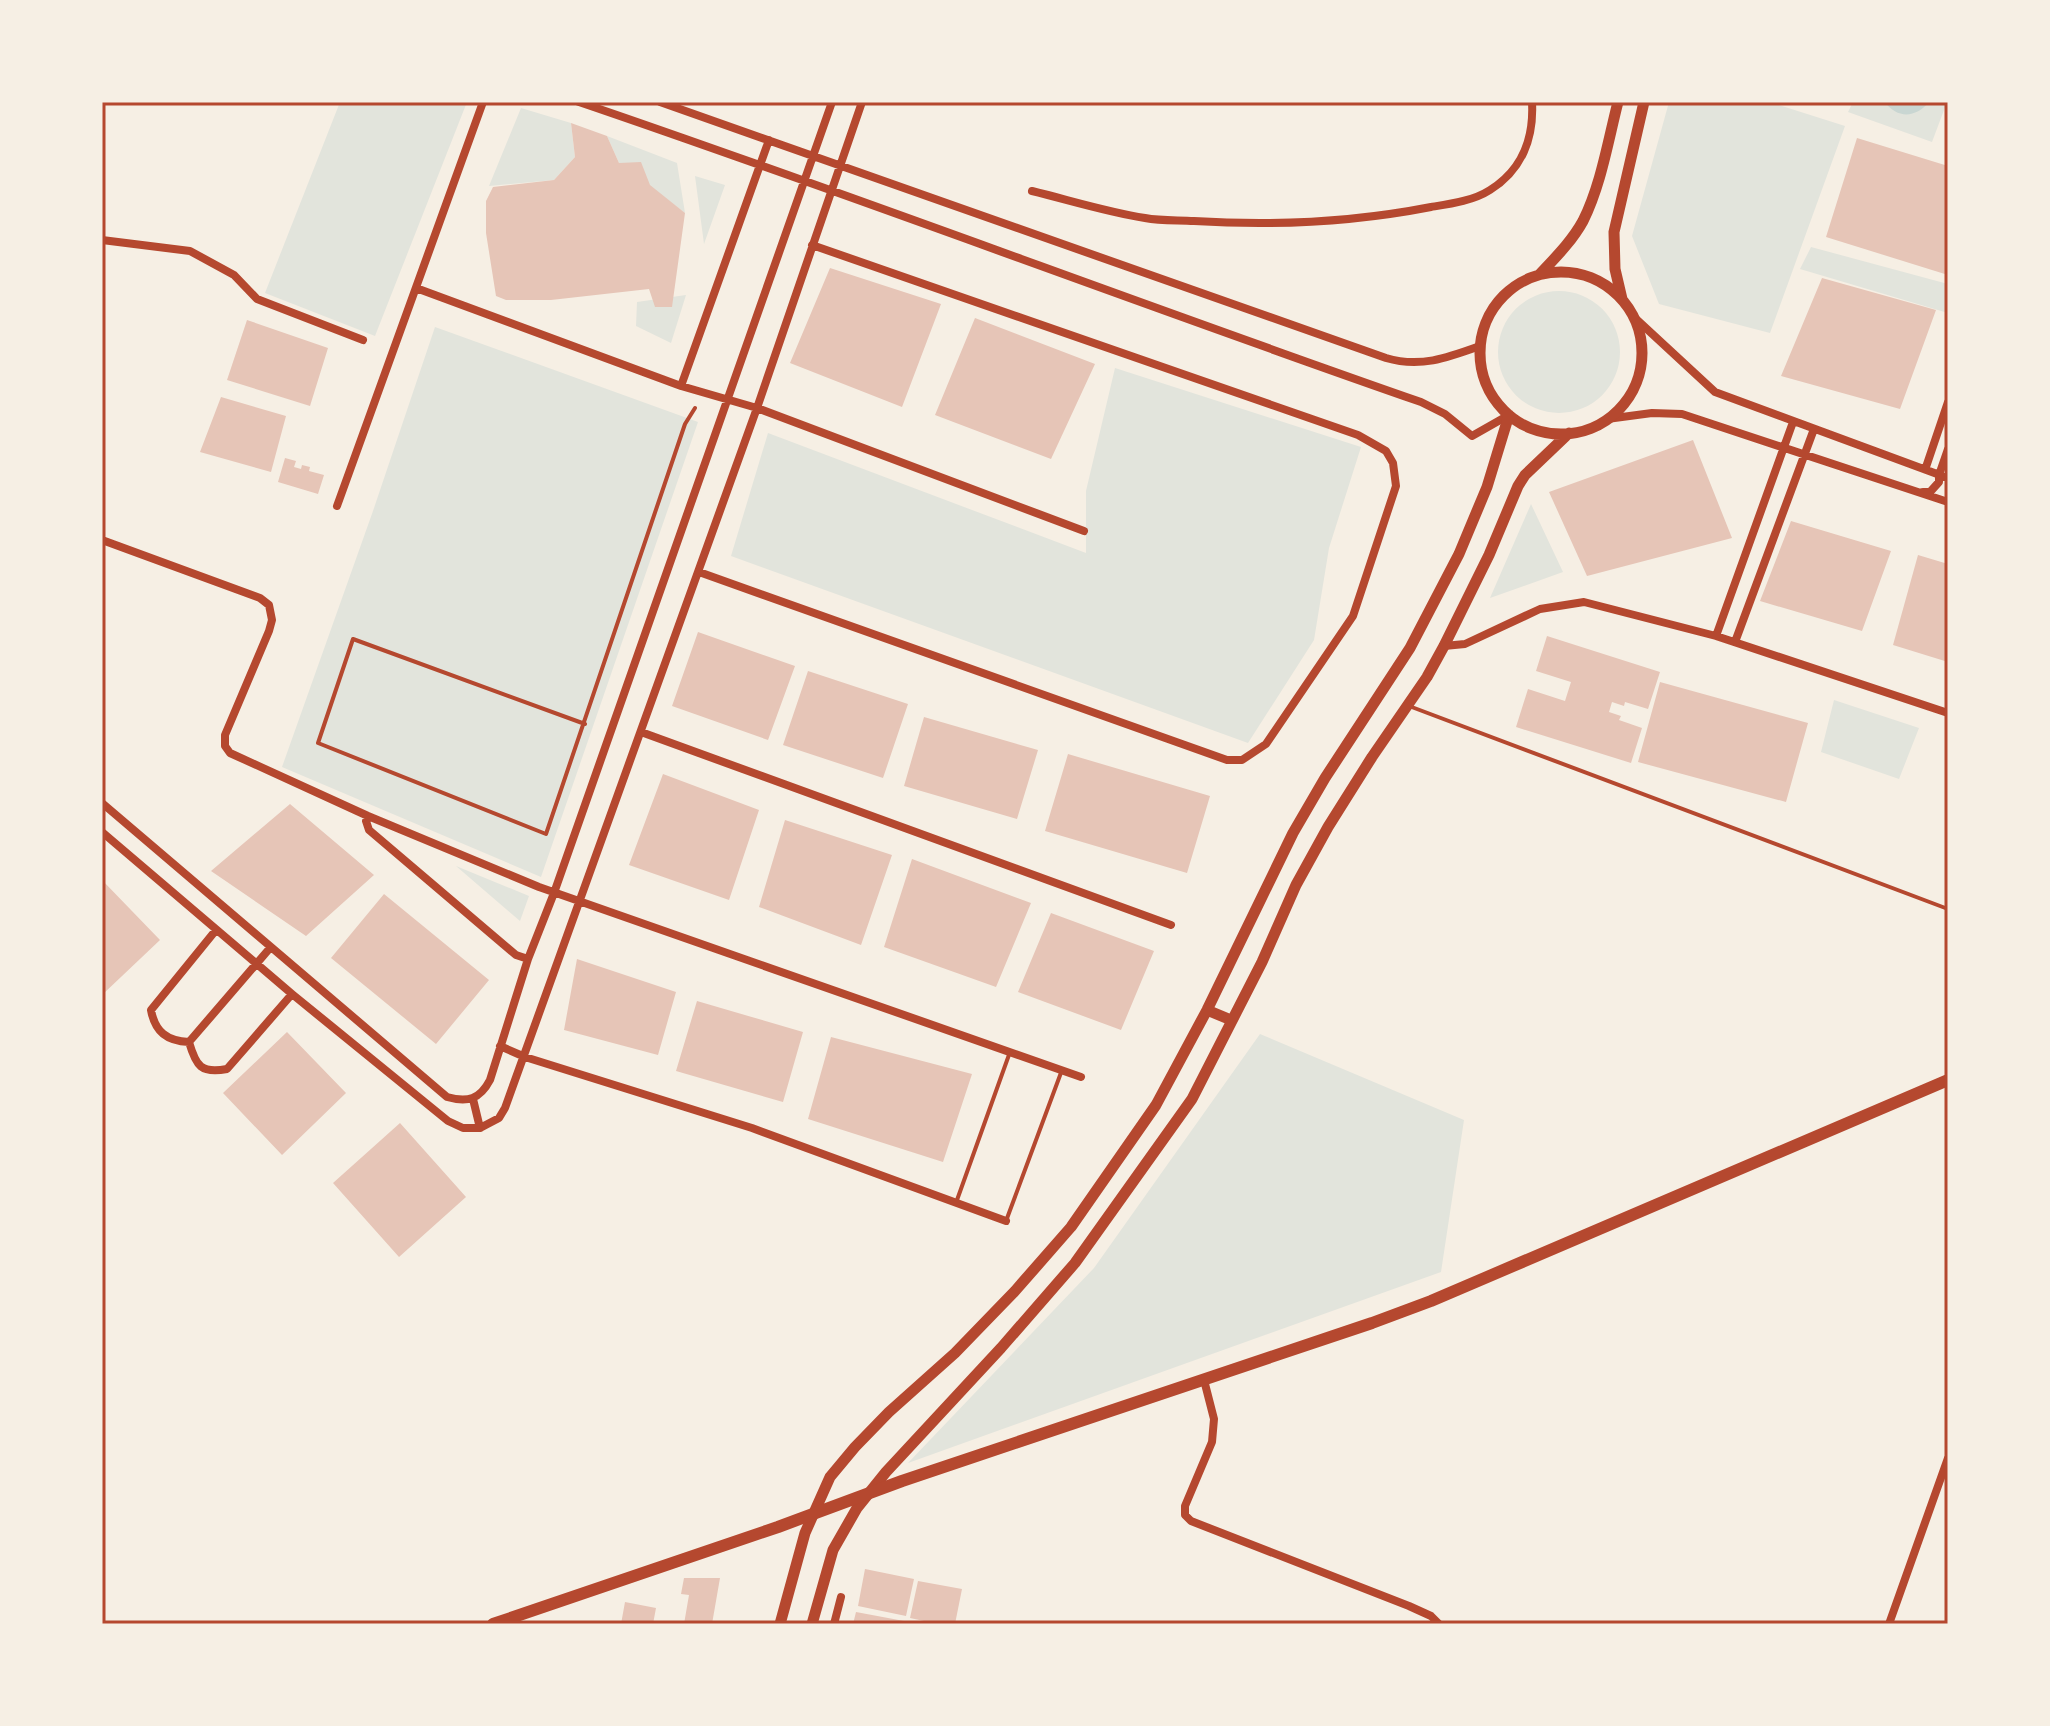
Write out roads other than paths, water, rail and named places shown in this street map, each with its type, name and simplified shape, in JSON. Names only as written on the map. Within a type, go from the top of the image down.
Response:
[{"type":"main road","points":[[493,1624],[1431,1301],[1948,1080]]},
{"type":"street","points":[[337,506],[483,102]]},
{"type":"street","points":[[579,102],[805,179],[1421,402],[1445,414],[1472,436],[1509,415]]},
{"type":"street","points":[[660,102],[1403,363],[1441,360],[1480,346]]},
{"type":"street","points":[[102,803],[447,1097],[473,1099],[484,1091],[832,102]]},
{"type":"street","points":[[102,832],[292,994],[448,1121],[463,1128],[480,1128],[499,1118],[525,1057],[699,572],[862,102]]},
{"type":"street","points":[[1032,191],[1146,219],[1233,224],[1399,214],[1457,203],[1488,192],[1508,175],[1527,148],[1533,124],[1532,102]]},
{"type":"street","points":[[1540,274],[1567,246],[1583,220],[1599,176],[1618,102]]},
{"type":"street","points":[[1622,299],[1615,269],[1614,232],[1644,102]]},
{"type":"street","points":[[681,386],[769,140]]},
{"type":"street","points":[[102,240],[190,251],[234,275],[257,299],[363,340]]},
{"type":"street","points":[[699,572],[1227,760],[1242,760],[1266,744],[1353,616],[1396,486],[1393,463],[1386,451],[1358,435],[812,245]]},
{"type":"street","points":[[1635,318],[1641,336],[1639,374],[1632,392],[1621,407],[1595,426],[1569,433],[1537,430],[1509,415],[1495,401],[1486,384],[1480,366],[1483,327],[1505,293],[1521,281],[1540,274],[1563,271],[1585,275],[1605,284],[1622,299],[1635,318],[1715,392],[1926,467],[1943,476]]},
{"type":"street","points":[[416,288],[681,386],[757,408],[1084,531]]},
{"type":"street","points":[[1926,467],[1948,402]]},
{"type":"street","points":[[1607,419],[1663,412],[1682,414],[1948,502]]},
{"type":"street","points":[[780,1624],[805,1533],[830,1477],[889,1412],[955,1353],[1015,1291],[1071,1227],[1156,1105],[1207,1010],[1293,833],[1410,648],[1459,554],[1487,487],[1509,415]]},
{"type":"street","points":[[1716,636],[1793,422]]},
{"type":"street","points":[[1735,642],[1814,429]]},
{"type":"street","points":[[812,1624],[833,1550],[857,1508],[1075,1263],[1192,1099],[1262,962],[1296,885],[1328,827],[1427,677],[1444,646],[1489,555],[1518,486],[1525,475],[1569,433]]},
{"type":"street","points":[[1918,492],[1930,492],[1939,482],[1948,449]]},
{"type":"street","points":[[102,540],[260,598],[269,605],[272,620],[269,631],[225,735],[225,746],[230,753],[368,816],[554,893],[1081,1077]]},
{"type":"street","points":[[1444,646],[1465,644],[1540,609],[1584,602],[1716,636],[1948,713]]},
{"type":"street","points":[[641,732],[1171,925]]},
{"type":"street","points":[[368,816],[366,826],[369,830],[516,955],[528,959]]},
{"type":"street","points":[[189,1042],[175,1041],[161,1034],[153,1023],[151,1010],[216,930]]},
{"type":"street","points":[[189,1042],[270,948]]},
{"type":"street","points":[[189,1042],[200,1067],[213,1072],[227,1069],[292,994]]},
{"type":"street","points":[[1207,1010],[1231,1020]]},
{"type":"street","points":[[500,1046],[525,1057],[752,1128],[1006,1221]]},
{"type":"street","points":[[473,1099],[480,1128]]},
{"type":"street","points":[[1204,1380],[1214,1419],[1212,1442],[1185,1506],[1185,1515],[1191,1521],[1409,1606],[1431,1616],[1439,1624]]},
{"type":"street","points":[[1889,1624],[1948,1458]]},
{"type":"street","points":[[834,1624],[841,1597]]},
{"type":"lane","points":[[1406,705],[1948,909]]},
{"type":"lane","points":[[956,1203],[1010,1052]]},
{"type":"lane","points":[[1006,1221],[1062,1070]]}]
